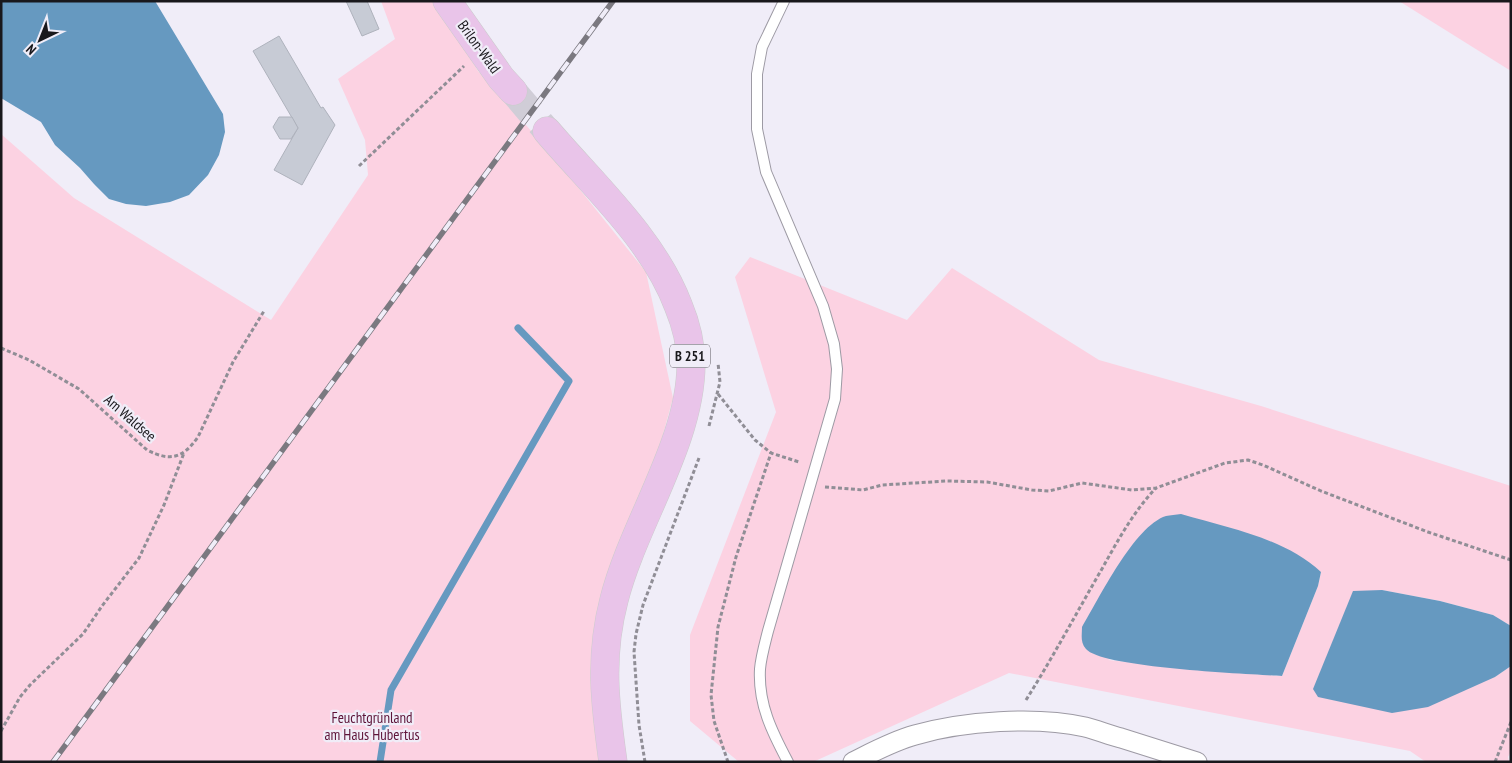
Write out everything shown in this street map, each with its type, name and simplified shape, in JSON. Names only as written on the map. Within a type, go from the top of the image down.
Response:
[{"type":"main road","name":"Brilon-Wald","points":[[447,1],[501,78],[513,91]]},
{"type":"main road","name":"B 251","points":[[547,131],[612,204],[641,240],[672,290],[689,343],[691,363],[690,384],[678,433],[626,560],[613,602],[608,628],[605,650],[604,689],[613,762]]},
{"type":"street","points":[[853,762],[887,745],[914,735],[953,727],[1013,722],[1047,722],[1085,727],[1197,762]]},
{"type":"lane","points":[[784,1],[762,47],[757,74],[757,129],[766,172],[824,306],[834,344],[837,369],[835,399],[768,631],[760,670],[762,706],[770,729],[788,762]]},
{"type":"path","points":[[360,166],[481,49]]},
{"type":"path","points":[[1,731],[20,696],[83,634],[139,558],[164,505],[184,452],[198,437],[233,362],[264,311]]},
{"type":"path","name":"Am Waldsee","points":[[1,348],[29,360],[78,389],[147,450],[165,457],[176,457],[184,452]]},
{"type":"path","points":[[718,394],[755,440],[770,453],[816,466]]},
{"type":"path","points":[[728,762],[714,720],[711,695],[718,628],[736,557],[770,453]]},
{"type":"path","points":[[810,484],[829,488],[863,490],[882,485],[947,481],[987,482],[1032,490],[1049,490],[1062,489],[1082,483],[1132,490],[1156,488],[1225,463],[1248,460],[1321,491],[1428,532],[1511,560]]},
{"type":"path","points":[[1013,722],[1120,538],[1144,500],[1156,488]]},
{"type":"path","points":[[1495,762],[1511,722]]},
{"type":"green space","name":"Feuchtgrünland am Haus Hubertus","points":[[381,1],[437,1],[478,71],[549,151],[646,272],[673,398],[623,581],[604,762],[1,762],[1,134],[74,198],[271,320],[368,175],[365,140],[338,79],[395,39]]},
{"type":"green space","points":[[1399,1],[1511,1],[1511,71]]},
{"type":"green space","points":[[750,257],[907,320],[952,268],[1099,360],[1261,406],[1511,486],[1511,626],[1493,615],[1440,601],[1382,590],[1495,677],[1511,666],[1511,751],[1508,757],[1509,762],[1426,762],[1410,751],[1009,673],[813,762],[739,762],[690,721],[690,635],[776,412],[735,277]],"holes":[[[1321,572],[1318,586],[1282,676],[1211,671],[1108,660]]]},
{"type":"water","points":[[1,1],[155,1],[223,114],[225,132],[219,155],[208,175],[189,195],[170,202],[146,206],[126,204],[109,199],[55,145],[41,122],[1,98]]},
{"type":"water","points":[[1181,514],[1273,542],[1306,560],[1321,572],[1318,586],[1282,676],[1178,669],[1119,661],[1098,656],[1084,646],[1082,627],[1130,548],[1154,522],[1166,516]]},
{"type":"water","points":[[1382,590],[1440,601],[1493,615],[1511,626],[1511,666],[1495,677],[1428,707],[1392,713],[1318,697],[1313,689],[1353,591]]},
{"type":"building","points":[[346,1],[367,1],[379,29],[362,36]]},
{"type":"building","points":[[279,36],[321,108],[323,107],[335,125],[302,185],[274,170],[298,128],[253,51]]},
{"type":"building","points":[[279,117],[292,117],[298,128],[291,139],[280,139],[273,127]]},
{"type":"waterway","points":[[380,762],[391,690],[569,381],[518,328]]},
{"type":"tunnel","points":[[513,91],[547,131]]},
{"type":"railway","points":[[53,762],[613,1]]}]
